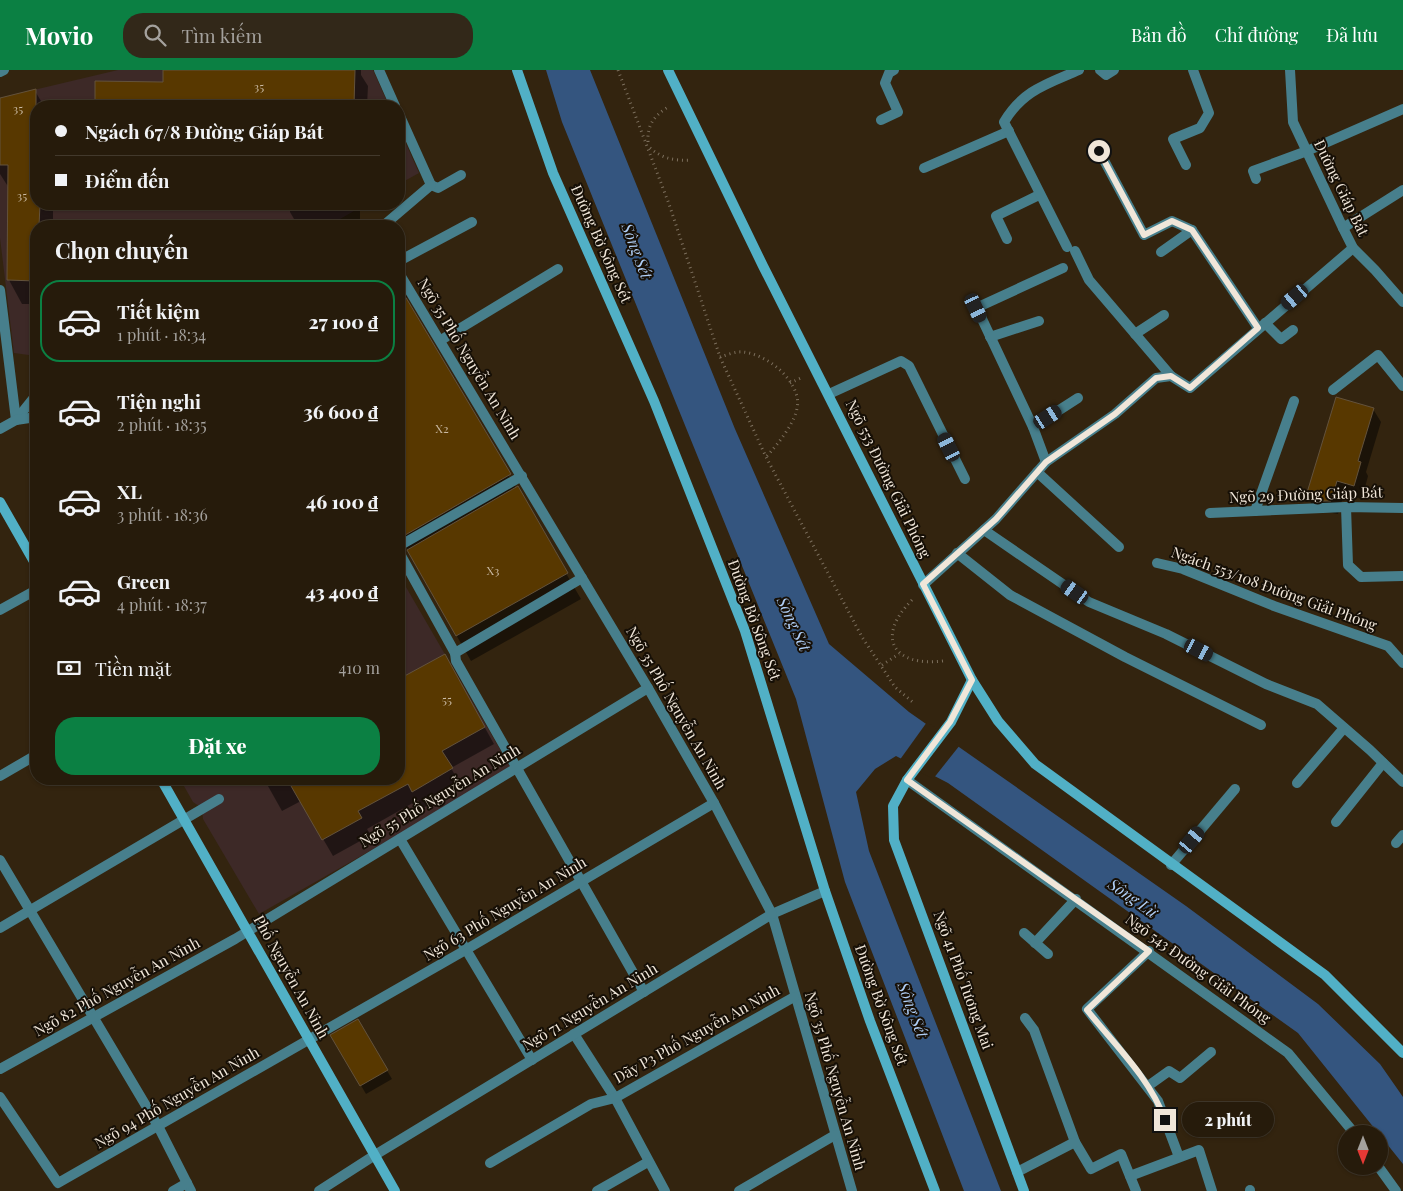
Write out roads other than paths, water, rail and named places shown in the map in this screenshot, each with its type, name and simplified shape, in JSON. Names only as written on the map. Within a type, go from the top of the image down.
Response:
[{"type":"street","points":[[0,72],[4,70]]},
{"type":"street","points":[[379,70],[392,100]]},
{"type":"street","name":"Đường Bờ Sông Sét","points":[[517,70],[553,173],[654,401],[745,631],[825,891],[870,1021],[935,1191]]},
{"type":"street","name":"Ngõ 553 Đường Giải Phóng","points":[[668,70],[763,266],[923,584],[972,680],[998,721],[1035,764],[1171,865],[1325,975],[1403,1053]]},
{"type":"street","points":[[881,120],[898,112],[885,83],[889,73],[894,70]]},
{"type":"street","points":[[1080,70],[1031,90],[1012,108],[1004,122],[1039,195],[1090,280],[1171,376],[1190,388],[1353,248]]},
{"type":"street","points":[[1100,70],[1106,75],[1114,70]]},
{"type":"street","points":[[1186,165],[1173,139],[1200,128],[1209,113],[1193,70]]},
{"type":"street","name":"Đường Giáp Bát","points":[[1290,70],[1293,122],[1343,228],[1353,248],[1403,302]]},
{"type":"street","points":[[1256,179],[1253,170],[1307,151],[1403,109]]},
{"type":"street","points":[[405,127],[431,185],[438,188],[461,175]]},
{"type":"street","points":[[924,168],[1009,131]]},
{"type":"street","points":[[1099,151],[1144,235],[1172,221],[1192,230],[1262,325],[1281,339],[1293,330]]},
{"type":"street","points":[[405,207],[431,185]]},
{"type":"street","points":[[1343,228],[1403,190]]},
{"type":"street","points":[[1007,239],[996,216],[1039,195]]},
{"type":"street","points":[[390,220],[402,210]]},
{"type":"street","points":[[405,259],[472,222]]},
{"type":"street","points":[[1161,252],[1192,230]]},
{"type":"street","points":[[1046,462],[1033,427],[975,305],[1063,268]]},
{"type":"street","points":[[441,340],[558,269]]},
{"type":"street","name":"Ngõ 35 Phố Nguyễn An Ninh","points":[[405,283],[648,688],[714,803],[772,914],[794,997],[852,1191]]},
{"type":"street","points":[[0,290],[16,420]]},
{"type":"street","points":[[1135,334],[1164,315]]},
{"type":"street","points":[[990,338],[1039,320]]},
{"type":"street","points":[[1333,390],[1378,355],[1403,386]]},
{"type":"street","name":"Ngõ 553 Đường Giải Phóng","points":[[829,394],[901,361],[910,366],[964,479]]},
{"type":"street","points":[[923,584],[984,530],[1046,462],[1115,414],[1156,378],[1171,376]]},
{"type":"street","points":[[1033,427],[1078,398]]},
{"type":"street","points":[[1255,511],[1294,401]]},
{"type":"street","points":[[16,420],[30,402]]},
{"type":"street","points":[[0,429],[16,420],[30,418]]},
{"type":"street","points":[[1037,472],[1119,547]]},
{"type":"street","points":[[405,543],[522,476]]},
{"type":"street","points":[[0,502],[30,554]]},
{"type":"street","points":[[1346,507],[1348,565],[1361,577],[1403,576]]},
{"type":"street","name":"Ngõ 29 Đường Giáp Bát","points":[[1210,513],[1346,507],[1403,508]]},
{"type":"street","points":[[984,530],[1089,602],[1166,634],[1266,684],[1317,704],[1403,782]]},
{"type":"street","points":[[957,553],[1010,595],[1125,657],[1262,725]]},
{"type":"street","points":[[405,563],[455,653],[456,661],[644,992]]},
{"type":"street","name":"Ngách 553/108 Đường Giải Phóng","points":[[1158,563],[1183,569],[1274,606],[1388,646],[1403,663]]},
{"type":"street","points":[[455,653],[582,578]]},
{"type":"street","points":[[0,610],[30,593]]},
{"type":"street","name":"Ngõ 41 Phố Tương Mai","points":[[972,680],[950,722],[907,780],[893,806],[894,840],[1024,1191]]},
{"type":"street","name":"Ngõ 55 Phố Nguyễn An Ninh","points":[[248,931],[648,688]]},
{"type":"street","points":[[1297,784],[1344,728]]},
{"type":"street","points":[[0,776],[30,758]]},
{"type":"street","points":[[1336,822],[1383,763]]},
{"type":"street","name":"Ngõ 543 Đường Giải Phóng","points":[[907,780],[1149,951],[1288,1053],[1348,1125]]},
{"type":"street","name":"Phố Nguyễn An Ninh","points":[[165,785],[395,1191]]},
{"type":"street","points":[[1171,865],[1234,789]]},
{"type":"street","points":[[0,928],[219,799]]},
{"type":"street","name":"Ngõ 63 Phố Nguyễn An Ninh","points":[[310,1040],[714,803]]},
{"type":"street","points":[[400,839],[532,1060]]},
{"type":"street","points":[[0,860],[158,1126],[189,1187],[173,1191]]},
{"type":"street","name":"Ngõ 71 Nguyễn An Ninh","points":[[319,1191],[772,914],[825,891]]},
{"type":"street","points":[[1035,943],[1076,899]]},
{"type":"street","name":"Ngõ 82 Phố Nguyễn An Ninh","points":[[0,1069],[248,931]]},
{"type":"street","points":[[1024,934],[1048,954]]},
{"type":"street","points":[[1149,951],[1087,1010],[1158,1101],[1179,1157]]},
{"type":"street","name":"Dãy P3 Phố Nguyễn An Ninh","points":[[615,1098],[794,997]]},
{"type":"street","points":[[1025,1018],[1034,1030],[1075,1142],[1091,1169],[1121,1154],[1136,1191]]},
{"type":"street","name":"Dãy P3 Phố Nguyễn An Ninh","points":[[574,1034],[615,1098],[665,1191]]},
{"type":"street","name":"Ngõ 94 Phố Nguyễn An Ninh","points":[[0,1097],[58,1182],[310,1040]]},
{"type":"street","points":[[1148,1086],[1169,1071],[1180,1078],[1211,1052]]},
{"type":"street","points":[[490,1163],[590,1104],[615,1098]]},
{"type":"street","points":[[739,1191],[835,1135]]},
{"type":"street","points":[[1017,1172],[1075,1142]]},
{"type":"street","points":[[1130,1176],[1199,1150],[1212,1191]]},
{"type":"street","points":[[597,1191],[648,1162]]},
{"type":"street","points":[[1384,1175],[1396,1191]]},
{"type":"water","points":[[546,70],[590,70],[735,429],[829,644],[909,712],[1186,906],[1318,1004],[1380,1064],[1403,1097],[1403,1164],[1388,1145],[1388,1125],[1372,1125],[1298,1033],[948,783],[896,756],[875,769],[856,792],[869,851],[1001,1191],[964,1191],[845,882],[796,699],[562,122]]},
{"type":"water label","name":"Sông Sét","points":[[637,251]]},
{"type":"water label","name":"Sông Sét","points":[[794,624]]},
{"type":"water label","name":"Sông Lừ","points":[[1133,898]]},
{"type":"water label","name":"Sông Sét","points":[[913,1010]]}]
